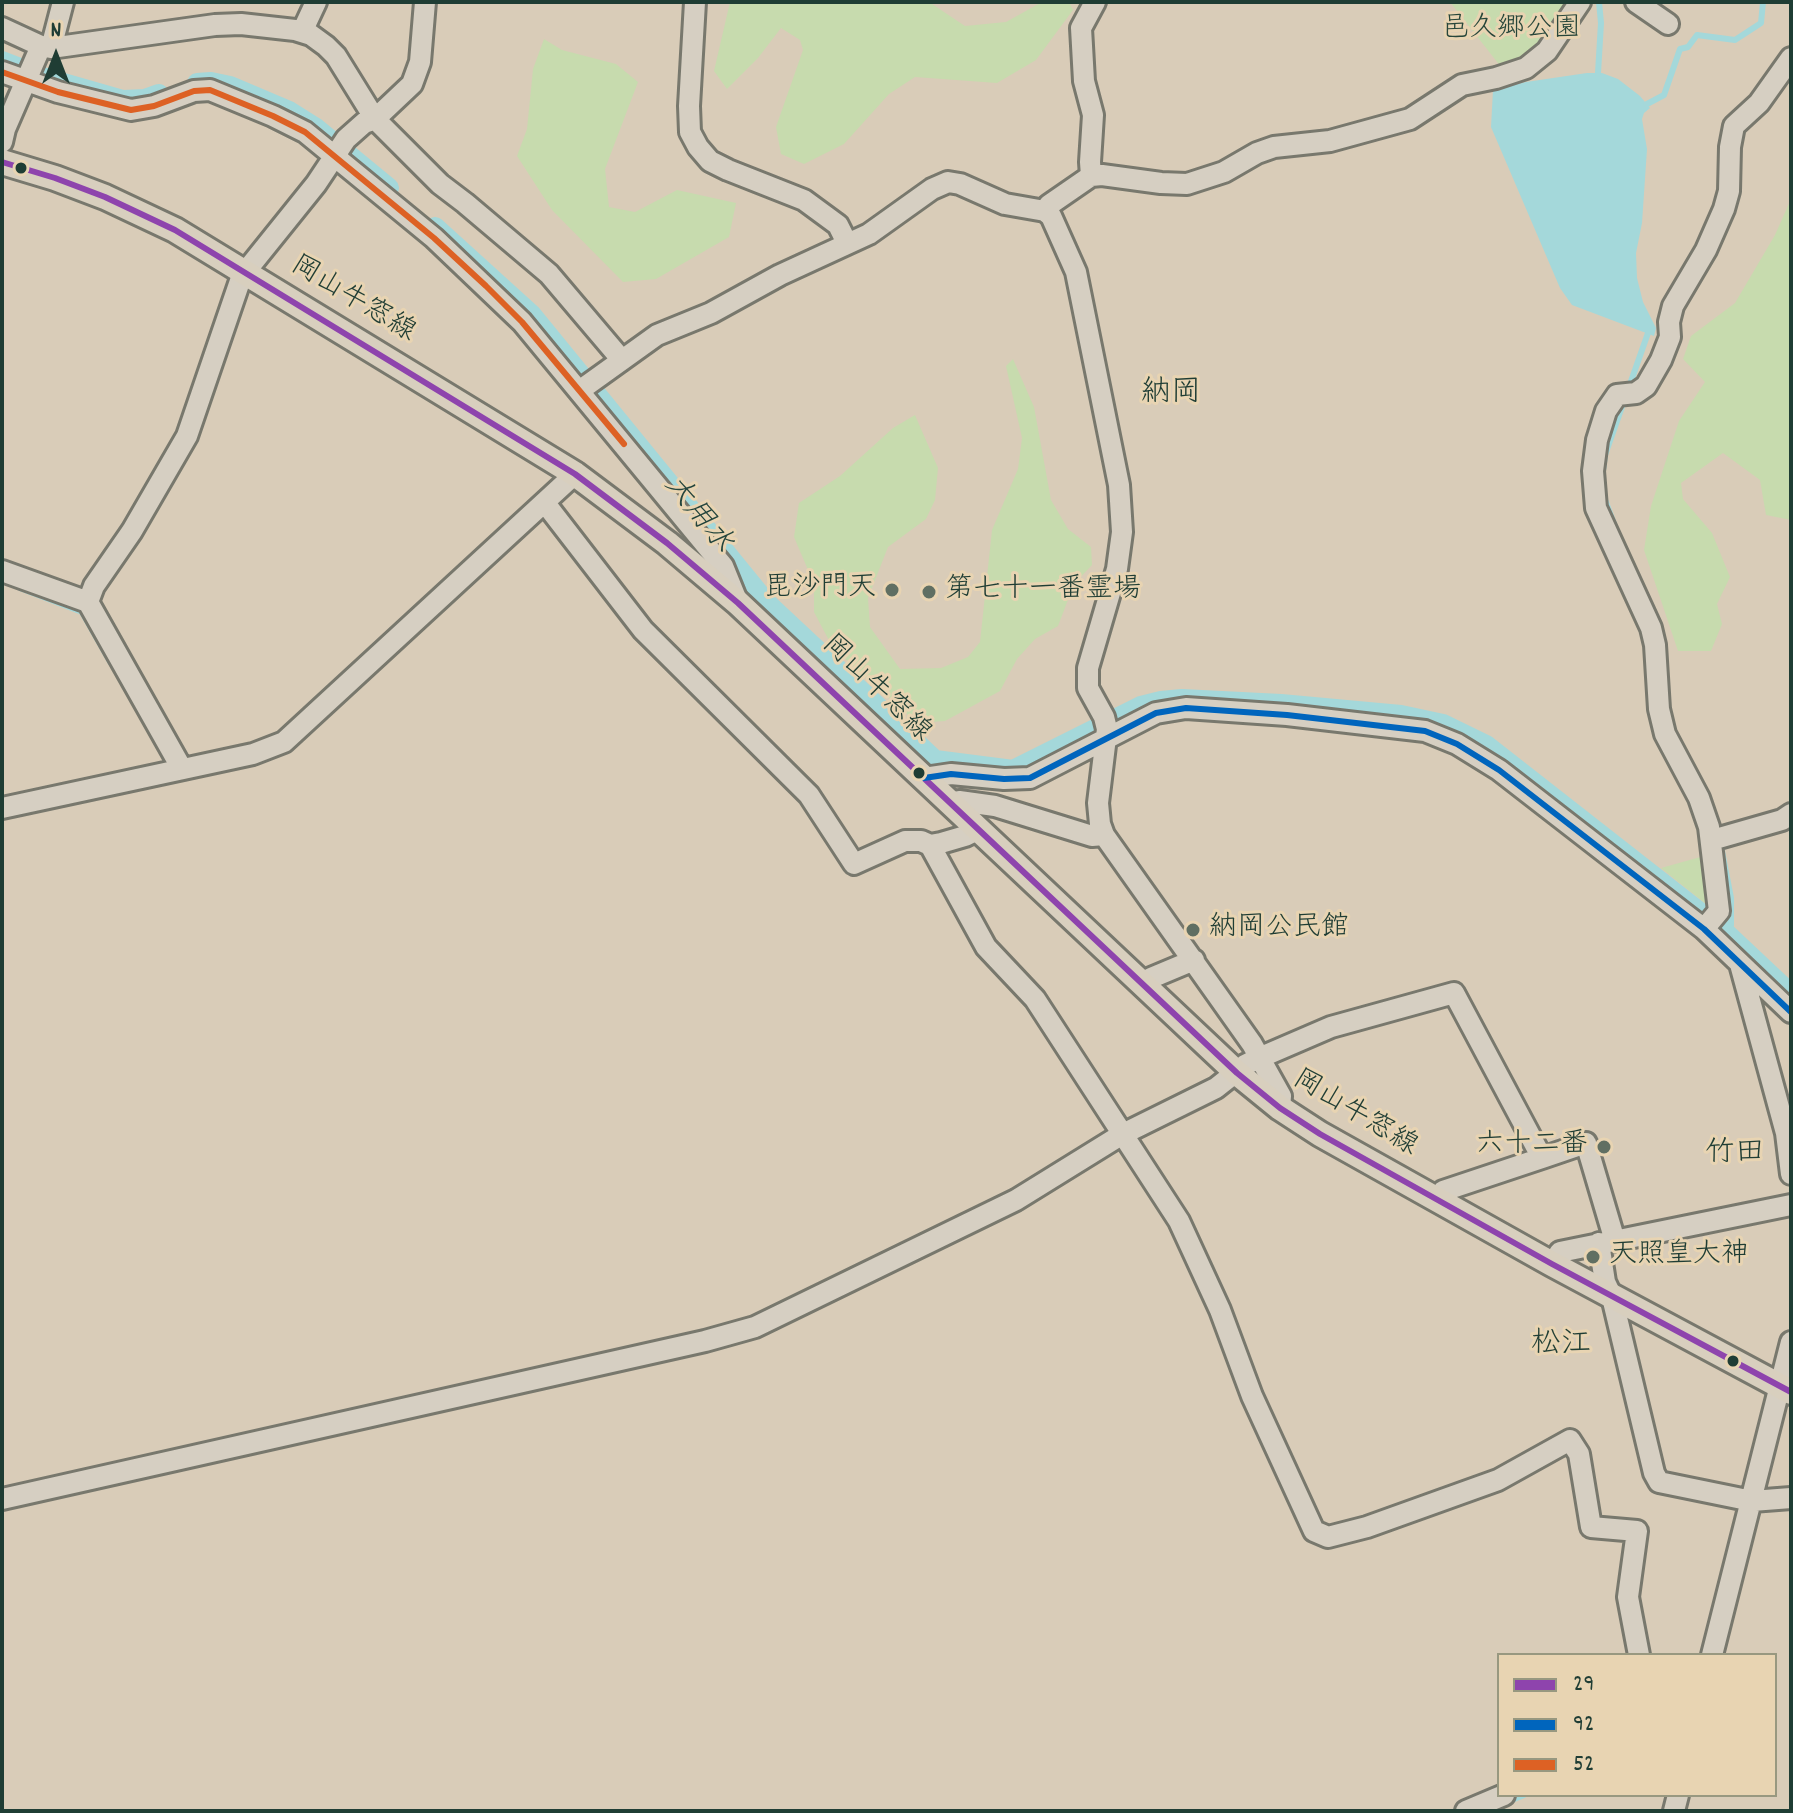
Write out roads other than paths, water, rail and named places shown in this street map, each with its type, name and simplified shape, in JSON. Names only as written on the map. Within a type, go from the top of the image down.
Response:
[{"type":"main road","name":"岡山牛窓線","points":[[2,162],[105,197],[175,230],[575,474],[667,543],[738,603],[1237,1073],[1280,1108],[1438,1201],[1786,1389]]},
{"type":"street","points":[[2,142],[5,129],[63,2]]},
{"type":"street","points":[[302,32],[316,2]]},
{"type":"street","points":[[88,602],[94,586],[132,531],[187,436],[246,271],[309,194],[346,139],[364,123],[375,119],[412,84],[420,62],[425,2]]},
{"type":"street","points":[[695,2],[689,106],[690,132],[698,147],[710,161],[728,170],[804,200],[838,225],[847,243]]},
{"type":"street","points":[[1091,176],[1093,115],[1084,81],[1081,28],[1095,2]]},
{"type":"street","points":[[1045,211],[1091,176],[1187,184],[1224,172],[1274,147],[1330,141],[1410,119],[1462,85],[1526,68],[1547,51],[1580,2]]},
{"type":"street","points":[[1636,2],[1668,24]]},
{"type":"street","points":[[2,72],[157,31],[241,24],[302,32],[326,46],[336,56],[375,119],[440,184],[549,274],[621,359]]},
{"type":"street","points":[[2,28],[36,63],[111,107],[131,110],[154,106],[194,91],[210,90],[305,132],[335,155],[486,286],[585,386],[643,472],[723,566],[738,603]]},
{"type":"street","points":[[1709,924],[1719,911],[1712,840],[1699,798],[1665,734],[1659,709],[1651,628],[1596,508],[1593,471],[1597,440],[1606,411],[1617,395],[1636,393],[1646,386],[1670,337],[1669,322],[1673,306],[1706,250],[1724,209],[1729,191],[1734,126],[1759,103],[1791,58]]},
{"type":"street","points":[[585,386],[657,335],[711,313],[780,275],[885,225],[932,189],[948,182],[960,184],[1005,204],[1045,211],[1062,236],[1076,272],[1119,485],[1122,532],[1117,569],[1088,668],[1088,688],[1106,727],[1098,803],[1104,835],[1194,960],[1259,1058],[1281,1096],[1280,1108]]},
{"type":"street","points":[[2,808],[262,751],[284,742],[575,474]]},
{"type":"street","points":[[545,503],[643,630],[809,795],[854,864],[905,841],[921,841],[930,845],[986,947],[1035,999],[1179,1221],[1220,1310],[1252,1396],[1314,1531],[1328,1537],[1367,1527],[1498,1480],[1570,1440],[1579,1454],[1591,1527],[1637,1531],[1628,1597],[1639,1653]]},
{"type":"street","points":[[2,571],[88,602],[182,769]]},
{"type":"street","points":[[924,778],[951,774],[1030,778],[1106,727],[1186,708],[1427,723],[1499,770],[1709,924],[1739,962],[1791,1012]]},
{"type":"street","points":[[950,804],[959,801],[995,806],[1092,836],[1104,835]]},
{"type":"street","points":[[1712,840],[1782,820],[1791,814]]},
{"type":"street","points":[[930,845],[977,830]]},
{"type":"street","points":[[1145,986],[1151,978],[1194,960]]},
{"type":"street","points":[[1739,962],[1786,1133],[1791,1174]]},
{"type":"street","points":[[2,1499],[705,1341],[755,1327],[1016,1200],[1121,1135],[1216,1088],[1259,1058],[1331,1027],[1454,993],[1542,1158]]},
{"type":"street","points":[[1438,1201],[1443,1191],[1586,1143],[1607,1242],[1605,1282],[1612,1297],[1654,1473],[1659,1482],[1752,1501],[1791,1498]]},
{"type":"street","points":[[1552,1264],[1560,1252],[1791,1205]]},
{"type":"street","points":[[1713,1653],[1752,1501],[1786,1389],[1791,1342]]},
{"type":"street","points":[[1466,1811],[1499,1797]]},
{"type":"water","points":[[1602,73],[1618,79],[1650,108],[1642,119],[1647,149],[1642,223],[1636,253],[1637,278],[1643,302],[1656,328],[1654,336],[1572,305],[1560,288],[1491,127],[1493,90]]},
{"type":"waterway","points":[[1598,73],[1599,2]]},
{"type":"waterway","points":[[1647,104],[1664,95],[1680,49],[1688,47],[1697,35],[1735,40],[1761,23],[1763,2]]},
{"type":"waterway","name":"大用水","points":[[2,61],[43,77],[123,100],[145,99],[159,94]]},
{"type":"waterway","name":"大用水","points":[[197,83],[230,86],[289,111],[316,128],[389,188]]},
{"type":"waterway","name":"大用水","points":[[435,227],[532,315],[767,603],[935,760],[1013,770],[1141,706],[1182,699],[1401,715],[1443,724],[1486,745],[1725,932],[1791,994]]},
{"type":"waterway","points":[[1602,478],[1605,455],[1648,333]]},
{"type":"waterway","points":[[1604,497],[1614,524]]},
{"type":"waterway","points":[[20,588],[82,612],[111,663]]},
{"type":"waterway","points":[[1721,846],[1731,898],[1731,925],[1725,932]]},
{"type":"waterway","points":[[1507,1802],[1519,1797]]},
{"type":"place","name":"毘沙門天","points":[[892,590]]},
{"type":"place","name":"第七十一番霊場","points":[[929,592]]},
{"type":"place","name":"納岡公民館","points":[[1193,930]]},
{"type":"place","name":"六十二番","points":[[1604,1147]]},
{"type":"place","name":"天照皇大神","points":[[1593,1257]]},
{"type":"district","name":"納岡","points":[[1171,396]]},
{"type":"district","name":"竹田","points":[[1735,1156]]},
{"type":"district","name":"松江","points":[[1561,1347]]},
{"type":"park label","name":"邑久郷公園","points":[[1511,31]]}]
